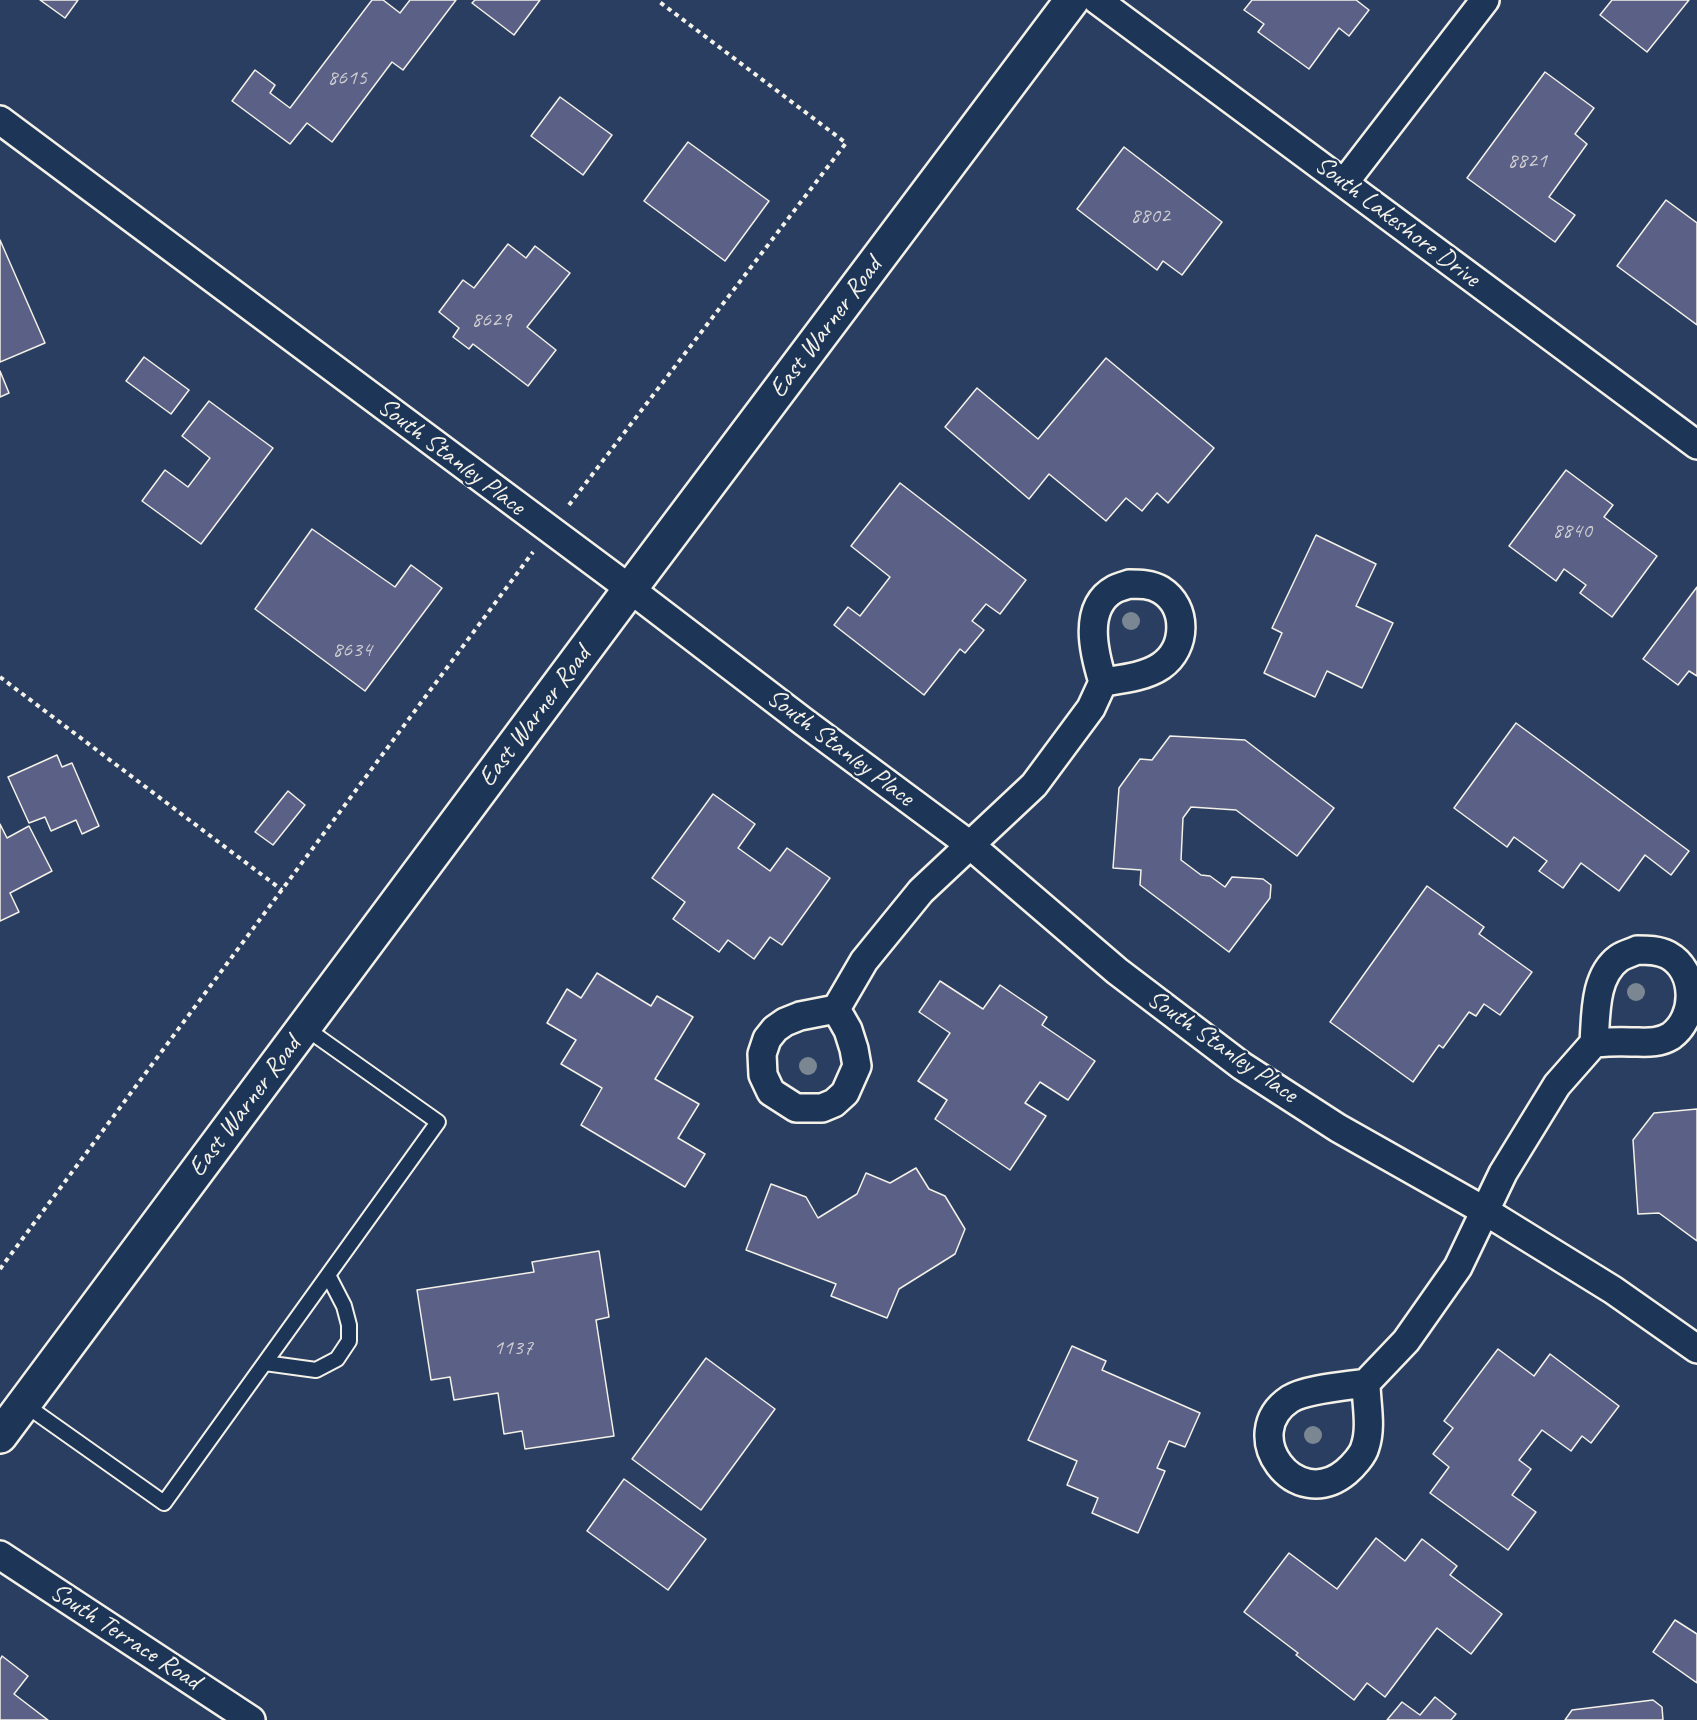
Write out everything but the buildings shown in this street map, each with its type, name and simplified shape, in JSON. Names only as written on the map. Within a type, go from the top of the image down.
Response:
[{"type":"main road","name":"East Warner Road","points":[[0,1436],[630,589],[1072,0]]},
{"type":"street","name":"South Lakeshore Drive","points":[[1097,0],[1697,445]]},
{"type":"street","points":[[1344,183],[1485,0]]},
{"type":"street","name":"South Stanley Place","points":[[0,120],[970,845],[1117,971],[1242,1066],[1338,1128],[1485,1211],[1613,1290],[1697,1349]]},
{"type":"street","points":[[836,1010],[864,961],[921,891],[1034,785],[1091,708],[1103,682]]},
{"type":"street","points":[[1366,1383],[1406,1341],[1458,1267],[1503,1173],[1557,1085],[1594,1043]]},
{"type":"street","name":"South Terrace Road","points":[[0,1555],[251,1720]]},
{"type":"lane","points":[[24,1404],[164,1503],[438,1122],[304,1027]]},
{"type":"lane","points":[[265,1363],[316,1370],[337,1359],[349,1341],[349,1325],[344,1306],[328,1275]]},
{"type":"path","points":[[0,1269],[550,530],[846,143],[657,0]]},
{"type":"path","points":[[0,677],[282,890]]}]
